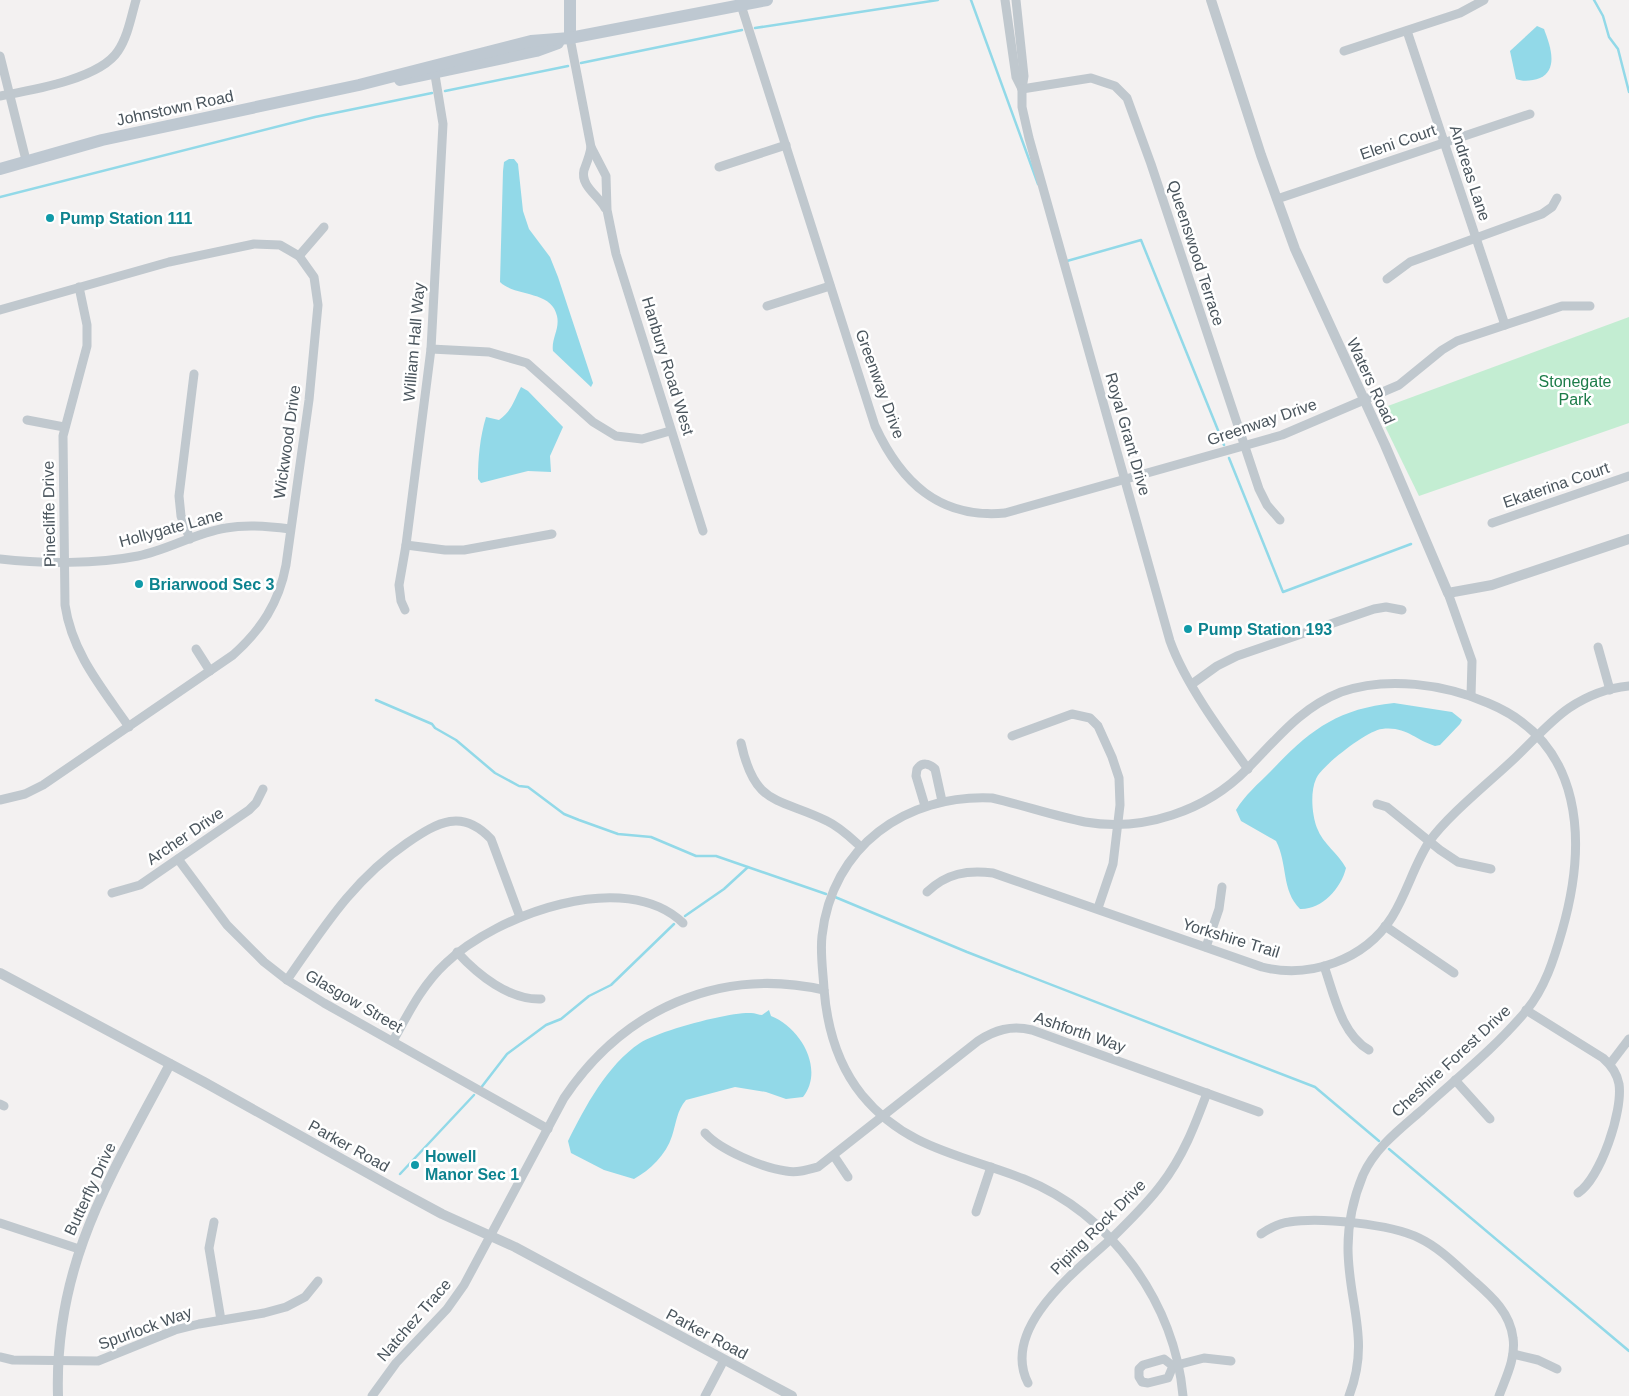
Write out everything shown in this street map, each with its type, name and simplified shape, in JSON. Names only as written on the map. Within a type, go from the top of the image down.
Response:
[{"type":"main road","name":"Hanbury Road West","points":[[570,0],[570,38]]},
{"type":"main road","name":"Johnstown Road","points":[[0,169],[26,160],[102,140],[359,85],[531,41],[570,38],[767,0]]},
{"type":"main road","name":"Johnstown Road","points":[[359,85],[381,84],[435,75],[536,51],[570,38]]},
{"type":"street","points":[[5,95],[89,74],[105,64],[114,57],[124,41],[136,0]]},
{"type":"street","name":"Royal Grant Drive","points":[[1005,0],[1016,77],[1022,89]]},
{"type":"street","name":"Royal Grant Drive","points":[[1016,0],[1024,76],[1022,107],[1029,138],[1170,641],[1178,662],[1225,738],[1248,768]]},
{"type":"street","name":"Waters Road","points":[[1211,0],[1276,200],[1304,269],[1448,593]]},
{"type":"street","points":[[1344,52],[1460,13],[1484,0]]},
{"type":"street","name":"Greenway Drive","points":[[741,5],[868,405],[882,441],[904,474],[929,496],[954,508],[970,512],[996,514],[1027,508],[1245,447],[1288,432],[1399,385],[1450,345],[1562,306],[1590,306]]},
{"type":"street","name":"Andreas Lane","points":[[1407,31],[1505,325]]},
{"type":"street","name":"Hanbury Road West","points":[[570,38],[591,147],[606,176],[606,210],[619,263],[670,431],[703,530]]},
{"type":"street","points":[[0,56],[5,95],[26,160]]},
{"type":"street","name":"William Hall Way","points":[[405,610],[401,600],[399,585],[406,545],[431,349],[442,125],[435,75]]},
{"type":"street","name":"Queenswood Terrace","points":[[1022,89],[1091,78],[1115,86],[1127,98],[1151,164],[1245,447],[1267,505],[1280,520]]},
{"type":"street","name":"Eleni Court","points":[[1276,200],[1530,114]]},
{"type":"street","points":[[719,167],[786,145]]},
{"type":"street","name":"Hanbury Road West","points":[[591,147],[589,160],[583,172],[584,181],[606,210]]},
{"type":"street","points":[[1387,279],[1410,262],[1542,214],[1552,207],[1557,198]]},
{"type":"street","points":[[299,256],[324,227]]},
{"type":"street","name":"Wickwood Drive","points":[[0,310],[169,262],[259,243],[280,245],[299,256],[314,277],[318,305],[309,400],[283,578],[267,618],[250,640],[210,671],[129,727],[43,785],[26,794],[0,800]]},
{"type":"street","points":[[768,306],[830,286]]},
{"type":"street","name":"Pinecliffe Drive","points":[[79,287],[87,325],[87,346],[85,361],[64,426],[62,453],[65,605],[73,640],[87,666],[129,727]]},
{"type":"street","points":[[431,349],[489,352],[527,363],[593,422],[616,436],[642,439],[670,431]]},
{"type":"street","points":[[190,539],[181,516],[179,496],[194,374]]},
{"type":"street","points":[[27,420],[64,426]]},
{"type":"street","name":"Ekaterina Court","points":[[1492,523],[1629,476]]},
{"type":"street","name":"Hollygate Lane","points":[[0,559],[108,560],[138,556],[234,527],[250,526],[290,529]]},
{"type":"street","points":[[406,545],[445,550],[464,550],[552,534]]},
{"type":"street","points":[[1471,696],[1472,661],[1448,593],[1492,585],[1629,539]]},
{"type":"street","points":[[1192,684],[1217,666],[1237,656],[1374,609],[1386,607],[1402,610]]},
{"type":"street","points":[[1598,648],[1610,690]]},
{"type":"street","points":[[196,650],[210,671]]},
{"type":"street","name":"Cheshire Forest Drive","points":[[1184,1396],[1156,1304],[1126,1256],[1111,1238],[1085,1214],[1060,1197],[1028,1181],[922,1143],[883,1117],[856,1087],[840,1061],[829,1026],[821,953],[826,914],[838,883],[861,847],[893,821],[925,806],[942,801],[992,798],[1085,822],[1117,824],[1157,819],[1193,807],[1225,788],[1248,768],[1304,711],[1344,691],[1374,684],[1404,684],[1471,696],[1505,711],[1538,737],[1554,759],[1568,788],[1576,823],[1576,852],[1567,912],[1556,951],[1542,985],[1526,1010],[1455,1080],[1390,1138],[1373,1158],[1354,1198],[1348,1251],[1360,1350],[1355,1378],[1349,1396]]},
{"type":"street","name":"Yorkshire Trail","points":[[927,892],[947,877],[976,871],[1005,876],[1272,969],[1304,970],[1324,966],[1361,948],[1385,926],[1397,908],[1430,841],[1567,710],[1582,700],[1610,690],[1629,686]]},
{"type":"street","points":[[1012,736],[1072,714],[1086,716],[1095,722],[1112,757],[1119,778],[1120,805],[1113,864],[1098,908]]},
{"type":"street","points":[[741,743],[746,766],[755,783],[767,795],[780,803],[834,824],[861,847]]},
{"type":"street","points":[[925,806],[916,776],[917,769],[921,765],[928,764],[934,769],[942,801]]},
{"type":"street","name":"Archer Drive","points":[[112,893],[140,885],[178,859],[249,810],[256,803],[263,789]]},
{"type":"street","points":[[1377,804],[1387,807],[1458,862],[1491,869]]},
{"type":"street","points":[[287,980],[334,911],[357,885],[401,847],[441,822],[469,823],[483,831],[491,839],[520,917]]},
{"type":"street","name":"Glasgow Street","points":[[178,859],[227,925],[264,962],[287,980],[548,1129]]},
{"type":"street","points":[[1206,947],[1219,909],[1222,887]]},
{"type":"street","points":[[393,1041],[426,985],[457,952],[483,934],[520,917],[574,902],[622,899],[650,903],[671,914],[683,924]]},
{"type":"street","points":[[1385,926],[1454,973]]},
{"type":"street","points":[[457,952],[488,980],[518,996],[541,999]]},
{"type":"street","points":[[1324,966],[1344,1022],[1356,1041],[1369,1050]]},
{"type":"street","name":"Parker Road","points":[[0,973],[170,1064],[394,1188],[620,1302],[627,1308],[792,1396]]},
{"type":"street","name":"Natchez Trace","points":[[372,1396],[396,1363],[447,1310],[464,1285],[574,1083],[603,1050],[638,1022],[667,1006],[701,993],[744,984],[780,983],[824,990]]},
{"type":"street","points":[[1526,1010],[1603,1058],[1610,1064],[1618,1082],[1620,1103],[1595,1173],[1585,1188],[1578,1193]]},
{"type":"street","name":"Ashforth Way","points":[[705,1133],[713,1142],[729,1151],[787,1171],[805,1171],[818,1167],[978,1042],[997,1030],[1015,1027],[1032,1030],[1259,1112]]},
{"type":"street","points":[[1610,1064],[1629,1039]]},
{"type":"street","name":"Butterfly Drive","points":[[58,1396],[58,1362],[65,1302],[79,1249],[102,1193],[170,1064]]},
{"type":"street","points":[[1455,1080],[1490,1119]]},
{"type":"street","name":"Piping Rock Drive","points":[[1028,1383],[1023,1370],[1021,1354],[1026,1337],[1034,1322],[1059,1287],[1144,1207],[1178,1161],[1192,1133],[1207,1093]]},
{"type":"street","points":[[834,1156],[848,1177]]},
{"type":"street","points":[[976,1212],[991,1168]]},
{"type":"street","points":[[1261,1234],[1277,1225],[1292,1221],[1350,1223],[1401,1231],[1421,1238],[1487,1292],[1501,1308],[1511,1328],[1513,1354],[1499,1396]]},
{"type":"street","points":[[214,1222],[209,1248],[221,1320]]},
{"type":"street","points":[[0,1223],[79,1249]]},
{"type":"street","name":"Spurlock Way","points":[[0,1357],[58,1362],[104,1360],[175,1330],[264,1313],[286,1306],[305,1297],[318,1281]]},
{"type":"street","points":[[1513,1354],[1538,1360],[1557,1369]]},
{"type":"street","points":[[1176,1365],[1204,1358],[1231,1361]]},
{"type":"street","points":[[705,1396],[724,1360]]},
{"type":"green space","name":"Stonegate Park","points":[[1629,317],[1629,423],[1419,496],[1377,410]]},
{"type":"water","points":[[1537,26],[1544,29],[1549,42],[1551,63],[1549,69],[1546,74],[1537,79],[1525,81],[1516,79],[1510,51]]},
{"type":"water","points":[[514,159],[518,164],[523,211],[529,229],[550,257],[558,277],[593,383],[591,387],[553,351],[558,321],[554,308],[541,298],[507,287],[500,282],[503,171],[504,162]]},
{"type":"water","points":[[521,387],[528,391],[563,427],[550,456],[551,472],[528,471],[481,483],[478,479],[479,455],[486,417],[499,420],[503,417],[512,405]]},
{"type":"water","points":[[1394,703],[1452,712],[1462,720],[1440,745],[1435,746],[1404,731],[1382,729],[1375,731],[1346,749],[1320,773],[1313,790],[1312,804],[1315,823],[1323,839],[1346,868],[1340,883],[1329,897],[1315,906],[1300,909],[1290,894],[1280,850],[1276,841],[1241,821],[1236,810],[1284,758],[1325,724],[1356,711]]},
{"type":"water","points":[[769,1010],[771,1016],[782,1021],[791,1029],[800,1039],[806,1050],[811,1074],[809,1086],[803,1097],[786,1099],[766,1092],[735,1087],[686,1100],[662,1156],[634,1179],[604,1170],[571,1153],[568,1141],[598,1088],[617,1063],[640,1043],[662,1033],[694,1023],[740,1014],[752,1013],[762,1015]]},
{"type":"waterway","points":[[755,28],[938,0]]},
{"type":"waterway","points":[[971,0],[1038,184]]},
{"type":"waterway","points":[[1594,0],[1603,16],[1609,37],[1618,49],[1629,92]]},
{"type":"waterway","points":[[581,63],[742,30]]},
{"type":"waterway","points":[[445,91],[568,66]]},
{"type":"waterway","points":[[0,197],[315,117],[432,93]]},
{"type":"waterway","points":[[1067,261],[1141,240],[1224,445]]},
{"type":"waterway","points":[[1229,458],[1283,592],[1411,544]]},
{"type":"waterway","points":[[376,700],[432,724],[435,728],[456,740],[495,773],[519,786],[528,787],[564,814],[618,834],[651,837],[696,856],[716,856],[826,894]]},
{"type":"waterway","points":[[685,916],[724,889],[748,867]]},
{"type":"waterway","points":[[835,897],[967,952],[1315,1087],[1379,1141]]},
{"type":"waterway","points":[[480,1089],[507,1054],[546,1025],[561,1019],[589,996],[611,985],[674,924]]},
{"type":"waterway","points":[[400,1174],[474,1095]]},
{"type":"waterway","points":[[1389,1149],[1629,1351]]},
{"type":"place","name":"Pump Station 111","points":[[50,218]]},
{"type":"place","name":"Briarwood Sec 3","points":[[139,584]]},
{"type":"place","name":"Pump Station 193","points":[[1188,629]]},
{"type":"place","name":"Howell Manor Sec 1","points":[[415,1165]]}]
